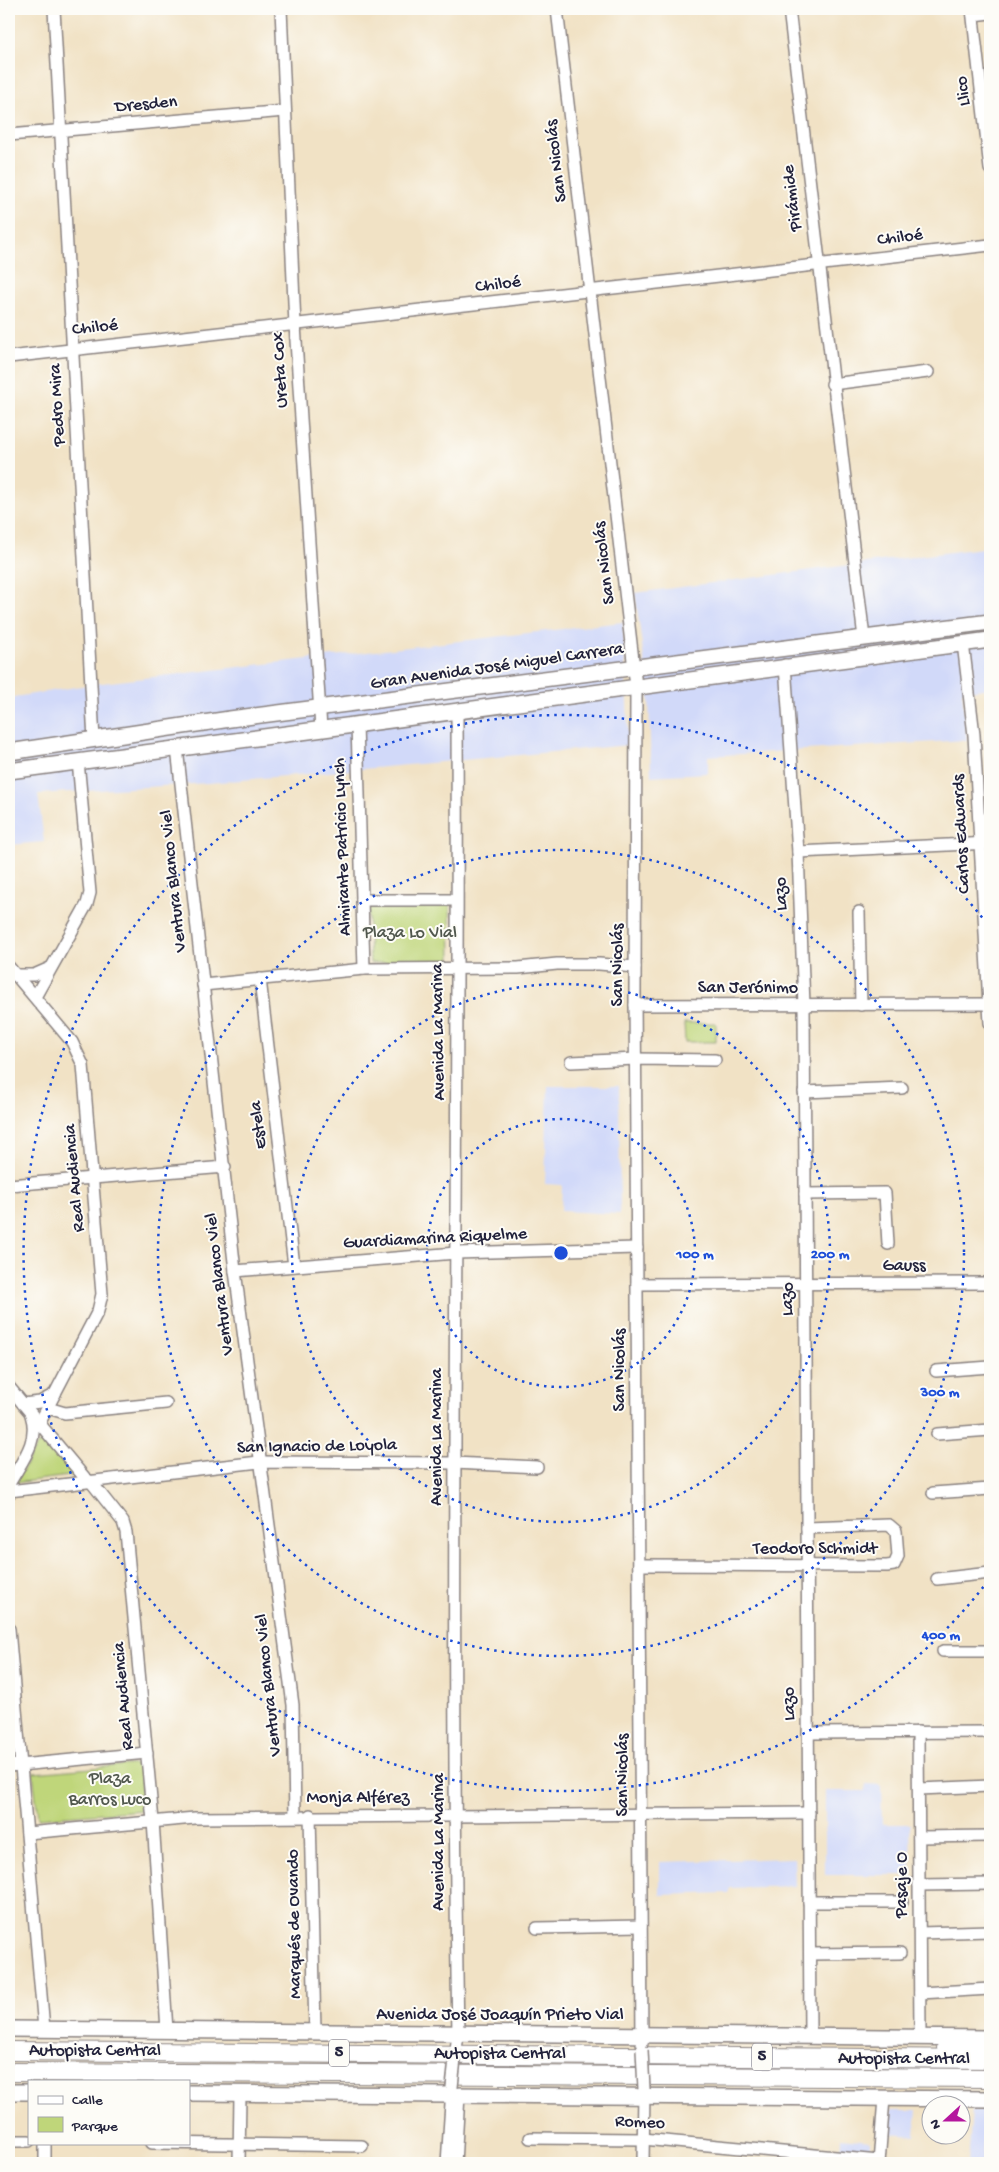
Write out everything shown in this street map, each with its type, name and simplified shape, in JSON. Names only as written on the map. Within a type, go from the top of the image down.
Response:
[{"type":"highway","points":[[9,2047],[33,2051]]},
{"type":"highway","points":[[865,2059],[933,2049],[990,2047]]},
{"type":"highway","name":"Autopista Central","points":[[9,2051],[608,2054],[990,2060]]},
{"type":"highway","name":"Autopista Central","points":[[9,2072],[990,2078]]},
{"type":"highway","points":[[864,2078],[990,2091]]},
{"type":"main road","name":"Gran Avenida José Miguel Carrera","points":[[9,752],[230,719],[990,622]]},
{"type":"main road","points":[[864,638],[871,655]]},
{"type":"main road","name":"Gran Avenida José Miguel Carrera","points":[[9,771],[990,640]]},
{"type":"main road","name":"Avenida José Joaquín Prieto Vial","points":[[9,2029],[458,2034],[642,2042],[810,2036],[990,2038]]},
{"type":"main road","points":[[9,2092],[28,2092]]},
{"type":"main road","points":[[190,2093],[644,2093],[990,2099]]},
{"type":"street","name":"Pedro Mira","points":[[54,9],[94,740]]},
{"type":"street","name":"Ureta Cox","points":[[280,9],[296,325],[318,709],[321,728]]},
{"type":"street","name":"San Nicolás","points":[[558,9],[636,686],[635,1006],[643,2163]]},
{"type":"street","name":"Pirámide","points":[[788,9],[864,638]]},
{"type":"street","points":[[972,12],[990,13]]},
{"type":"street","name":"Llico","points":[[972,12],[988,128],[990,169]]},
{"type":"street","name":"Dresden","points":[[9,135],[285,112]]},
{"type":"street","name":"Chiloé","points":[[9,357],[73,348],[590,292],[990,245]]},
{"type":"street","points":[[832,384],[928,372]]},
{"type":"street","name":"Carlos Edwards","points":[[963,643],[986,843],[990,1023]]},
{"type":"street","name":"Lazo","points":[[785,666],[798,852],[804,1005],[810,2036]]},
{"type":"street","name":"Avenida La Marina","points":[[455,2163],[454,2093],[458,2034],[454,1463],[457,710]]},
{"type":"street","name":"Almirante Patricio Lynch","points":[[357,724],[364,969]]},
{"type":"street","name":"Ventura Blanco Viel","points":[[177,748],[235,1271],[294,1723],[295,1815]]},
{"type":"street","points":[[35,997],[86,904],[90,893],[78,761]]},
{"type":"street","points":[[798,852],[986,843]]},
{"type":"street","points":[[362,900],[456,900]]},
{"type":"street","points":[[859,912],[861,1005]]},
{"type":"street","points":[[203,985],[364,969],[518,968],[556,964],[600,964],[635,968]]},
{"type":"street","points":[[11,972],[34,976],[51,968]]},
{"type":"street","name":"Real Audiencia","points":[[11,972],[35,997],[72,1042],[83,1065],[101,1302],[39,1424],[85,1478],[92,1483],[125,1527],[153,1821],[167,2030]]},
{"type":"street","name":"Estela","points":[[260,979],[294,1266]]},
{"type":"street","name":"San Jerónimo","points":[[635,1006],[990,1004]]},
{"type":"street","points":[[571,1062],[636,1058],[715,1060]]},
{"type":"street","points":[[804,1092],[902,1088]]},
{"type":"street","points":[[9,1185],[224,1167]]},
{"type":"street","points":[[805,1194],[885,1193],[888,1244]]},
{"type":"street","name":"Guardiamarina Riquelme","points":[[235,1271],[456,1253],[637,1248]]},
{"type":"street","name":"Gauss","points":[[637,1284],[990,1283]]},
{"type":"street","points":[[936,1371],[990,1367]]},
{"type":"street","points":[[9,1387],[39,1424]]},
{"type":"street","points":[[23,1404],[40,1402],[55,1394]]},
{"type":"street","points":[[48,1408],[65,1413],[166,1403]]},
{"type":"street","points":[[31,1413],[34,1428],[33,1444]]},
{"type":"street","points":[[936,1434],[990,1430]]},
{"type":"street","points":[[9,1484],[33,1444],[40,1438],[52,1438]]},
{"type":"street","name":"San Ignacio de Loyola","points":[[9,1491],[92,1483],[259,1462],[454,1463],[537,1467]]},
{"type":"street","points":[[933,1493],[990,1488]]},
{"type":"street","name":"Teodoro Schmidt","points":[[639,1565],[887,1566],[894,1565],[898,1556],[896,1531],[889,1525],[807,1528]]},
{"type":"street","points":[[937,1579],[990,1572]]},
{"type":"street","points":[[9,1629],[44,2029]]},
{"type":"street","points":[[943,1651],[990,1650]]},
{"type":"street","name":"Pasaje O","points":[[918,1732],[920,2037]]},
{"type":"street","points":[[808,1733],[990,1732]]},
{"type":"street","points":[[9,1766],[147,1753]]},
{"type":"street","points":[[919,1789],[990,1786]]},
{"type":"street","name":"Monja Alférez","points":[[27,1833],[153,1821],[295,1815],[809,1813]]},
{"type":"street","name":"Marqués de Ovando","points":[[310,1815],[315,2032]]},
{"type":"street","points":[[919,1837],[990,1836]]},
{"type":"street","points":[[919,1885],[990,1884]]},
{"type":"street","points":[[810,1902],[902,1902]]},
{"type":"street","points":[[537,1928],[641,1926]]},
{"type":"street","points":[[920,1933],[990,1931]]},
{"type":"street","points":[[810,1954],[900,1953]]},
{"type":"street","points":[[920,1993],[990,1989]]},
{"type":"street","name":"Avenida La Marina","points":[[446,2163],[454,2093]]},
{"type":"street","points":[[239,2163],[240,2094]]},
{"type":"street","points":[[879,2162],[884,2098]]},
{"type":"street","name":"Romeo","points":[[530,2138],[643,2139],[879,2162]]},
{"type":"street","points":[[9,2141],[28,2141]]},
{"type":"street","points":[[190,2143],[362,2146]]},
{"type":"street","points":[[45,2144],[45,2163]]},
{"type":"shaded area","points":[[990,547],[990,688],[962,692],[967,740],[708,756],[708,773],[651,776],[649,696],[635,593]]},
{"type":"shaded area","points":[[623,622],[629,745],[208,783],[38,794],[44,842],[9,845],[9,698],[94,684]]},
{"type":"shaded area","points":[[548,1086],[619,1086],[620,1214],[561,1211],[562,1185],[545,1184]]},
{"type":"shaded area","points":[[866,1784],[881,1785],[882,1824],[910,1824],[911,1875],[825,1875],[825,1791],[865,1791]]},
{"type":"shaded area","points":[[794,1858],[795,1886],[730,1888],[728,1893],[660,1895],[660,1862]]},
{"type":"shaded area","points":[[891,2110],[917,2110],[915,2136],[889,2134]]},
{"type":"shaded area","points":[[972,2111],[985,2111],[982,2163],[968,2163],[969,2144],[972,2144]]},
{"type":"shaded area","points":[[841,2138],[870,2141],[869,2156],[840,2153]]},
{"type":"green space","name":"Plaza Lo Vial","points":[[450,903],[451,961],[370,963],[368,904]]},
{"type":"green space","points":[[684,1023],[716,1023],[716,1042],[685,1042]]},
{"type":"green space","points":[[46,1441],[76,1475],[15,1483],[38,1444]]},
{"type":"green space","name":"Plaza Barros Luco","points":[[139,1764],[143,1810],[38,1818],[33,1773]]}]
